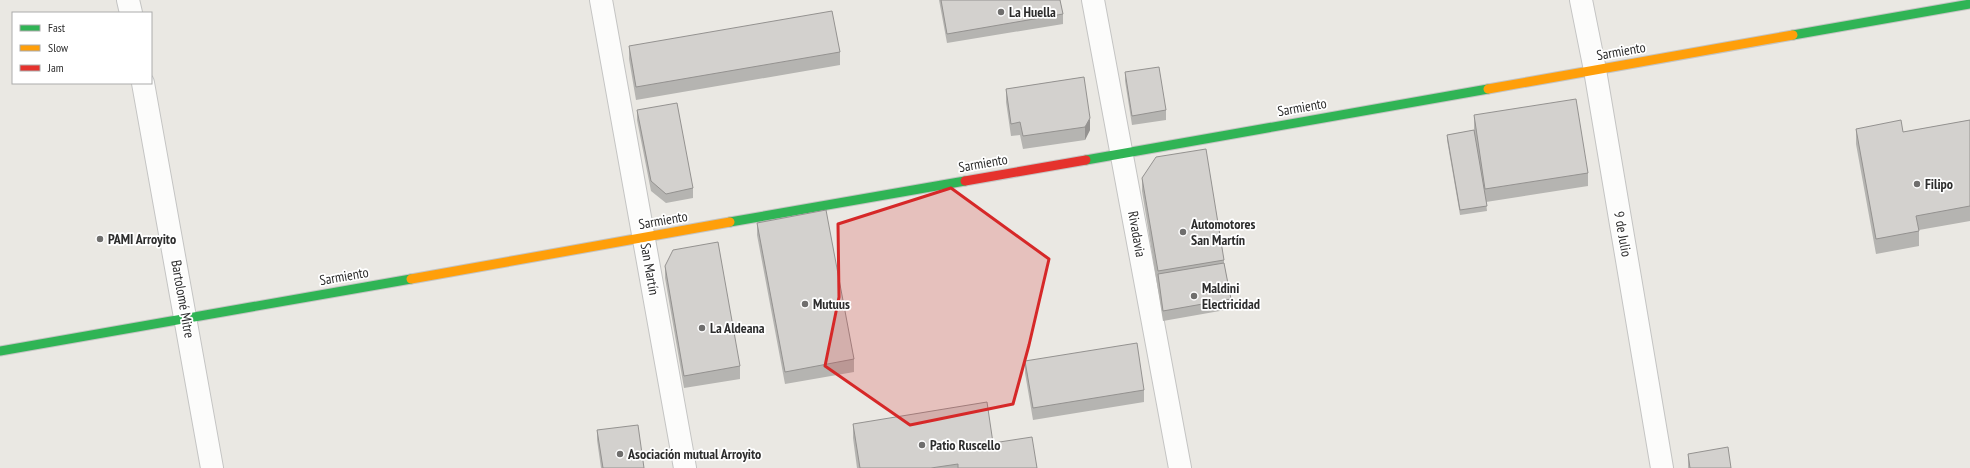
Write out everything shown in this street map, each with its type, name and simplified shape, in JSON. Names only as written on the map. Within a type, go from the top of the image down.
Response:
[{"type":"street","points":[[128,0],[131,12]]},
{"type":"street","name":"San Martín","points":[[601,0],[685,468]]},
{"type":"street","name":"Rivadavia","points":[[1093,0],[1123,153],[1180,468]]},
{"type":"street","name":"9 de Julio","points":[[1581,0],[1595,70],[1662,468]]},
{"type":"street","name":"Sarmiento","points":[[0,351],[1970,4]]},
{"type":"street","name":"Bartolomé Mitre","points":[[143,84],[212,468]]},
{"type":"highlighted area","points":[[951,188],[1049,259],[1029,345],[1013,404],[910,425],[825,366],[839,297],[838,224]]},
{"type":"building","name":"La Huella","points":[[941,0],[1060,0],[1063,14],[947,34]]},
{"type":"building","points":[[832,11],[840,52],[636,87],[629,46]]},
{"type":"building","points":[[1159,67],[1166,110],[1132,116],[1125,72]]},
{"type":"building","points":[[1084,77],[1090,118],[1085,127],[1023,136],[1020,122],[1011,124],[1006,89]]},
{"type":"building","points":[[1576,99],[1588,173],[1485,189],[1474,115]]},
{"type":"building","points":[[677,103],[693,188],[666,194],[651,181],[637,110]]},
{"type":"building","name":"Filipo","points":[[1901,120],[1903,132],[1970,120],[1970,206],[1916,216],[1919,231],[1876,239],[1856,129]]},
{"type":"building","points":[[1474,130],[1487,206],[1460,210],[1447,135]]},
{"type":"building","name":"Automotores San Martín","points":[[1206,149],[1224,260],[1158,271],[1142,178],[1156,157]]},
{"type":"building","name":"Mutuus","points":[[826,210],[854,359],[785,372],[757,223]]},
{"type":"building","name":"La Aldeana","points":[[718,242],[740,366],[684,376],[665,266],[673,250]]},
{"type":"building","name":"Maldini Electricidad","points":[[1224,263],[1231,299],[1163,311],[1158,274]]},
{"type":"building","points":[[1137,343],[1144,390],[1033,408],[1025,361]]},
{"type":"building","name":"Patio Ruscello","points":[[987,402],[993,443],[1032,437],[1037,468],[958,468],[958,464],[931,468],[860,468],[853,424]]},
{"type":"building","name":"Asociación mutual Arroyito","points":[[638,425],[644,468],[603,468],[597,430]]},
{"type":"building","points":[[1728,447],[1731,468],[1690,468],[1688,454]]},
{"type":"traffic: fast","points":[[1793,35],[1970,4]]},
{"type":"traffic: fast","points":[[1086,160],[1488,89]]},
{"type":"traffic: fast","points":[[730,222],[965,181]]},
{"type":"traffic: fast","points":[[0,351],[411,279]]},
{"type":"traffic: slow","points":[[1488,89],[1793,35]]},
{"type":"traffic: slow","points":[[411,279],[730,222]]},
{"type":"traffic: jam","points":[[965,181],[1086,160]]},
{"type":"place","name":"La Huella","points":[[1001,12]]},
{"type":"place","name":"Filipo","points":[[1917,184]]},
{"type":"place","name":"Automotores San Martín","points":[[1183,232]]},
{"type":"place","name":"PAMI Arroyito","points":[[100,239]]},
{"type":"place","name":"Maldini Electricidad","points":[[1194,296]]},
{"type":"place","name":"Mutuus","points":[[805,304]]},
{"type":"place","name":"La Aldeana","points":[[702,328]]},
{"type":"place","name":"Patio Ruscello","points":[[922,445]]},
{"type":"place","name":"Asociación mutual Arroyito","points":[[620,454]]}]
